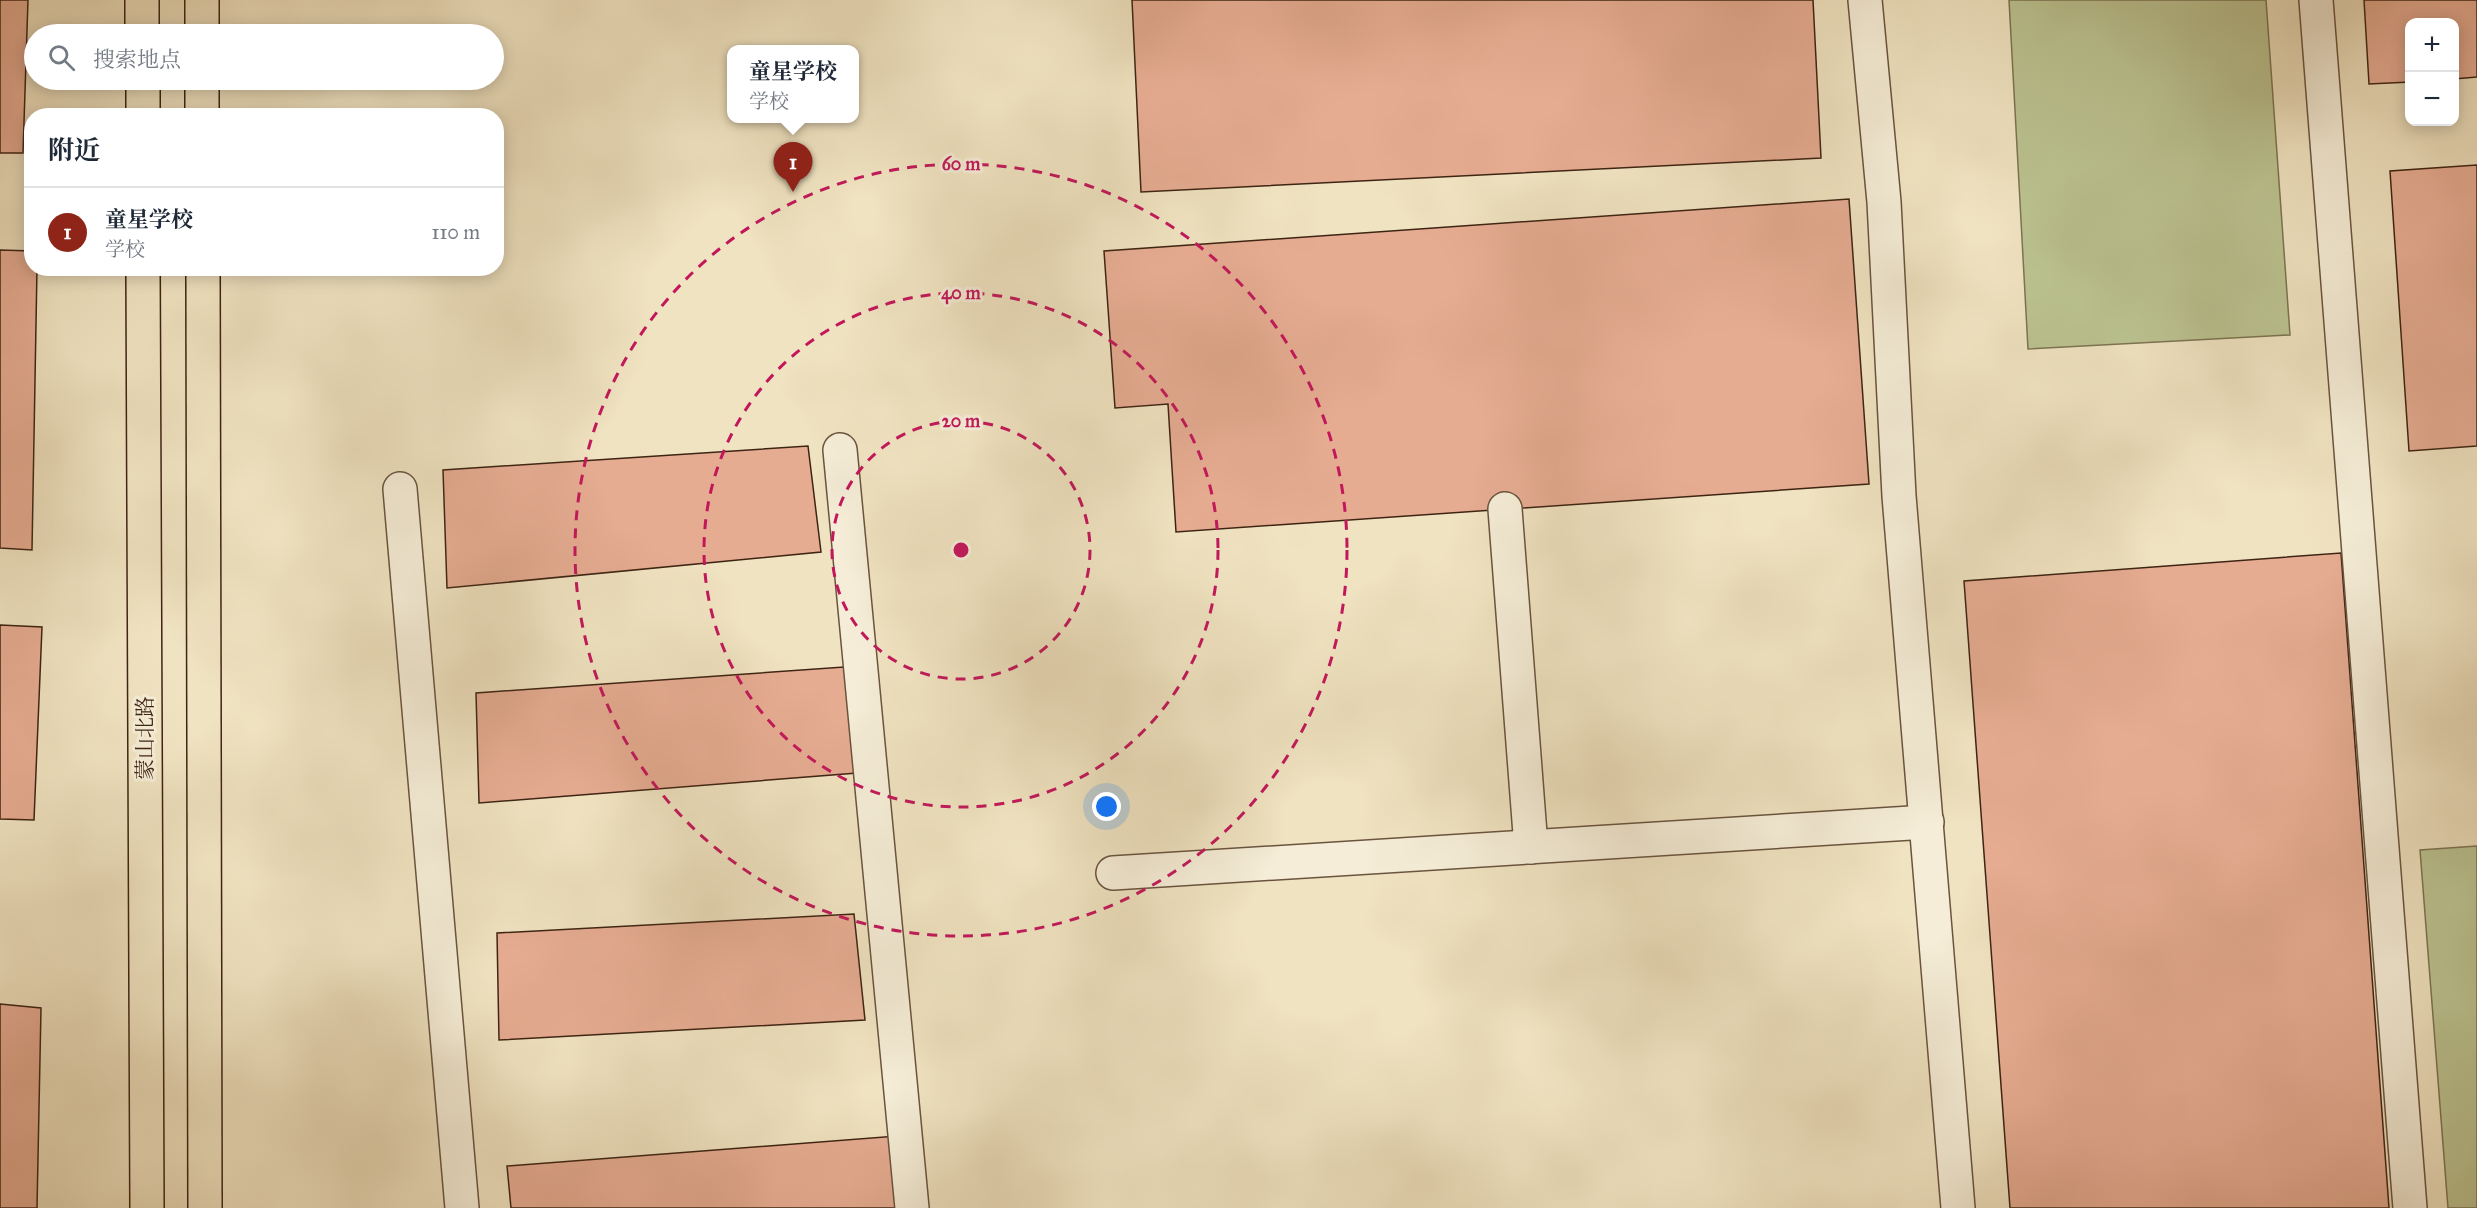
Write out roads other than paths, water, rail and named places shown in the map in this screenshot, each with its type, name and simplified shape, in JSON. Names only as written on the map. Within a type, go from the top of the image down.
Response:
[{"type":"main road","points":[[142,0],[142,24]]},
{"type":"main road","points":[[202,0],[202,24]]},
{"type":"main road","points":[[142,90],[143,108]]},
{"type":"main road","points":[[202,90],[202,108]]},
{"type":"main road","name":"蒙山北路","points":[[143,276],[147,1208]]},
{"type":"main road","points":[[203,276],[205,1208]]},
{"type":"lane","points":[[1865,0],[1884,202],[1899,495],[1958,1208]]},
{"type":"lane","points":[[2316,0],[2410,1208]]},
{"type":"lane","points":[[840,450],[912,1208]]},
{"type":"lane","points":[[400,489],[462,1208]]},
{"type":"lane","points":[[1505,509],[1531,848]]},
{"type":"lane","points":[[1113,873],[1927,822]]},
{"type":"place","name":"童星学校","points":[[793,192]]}]
